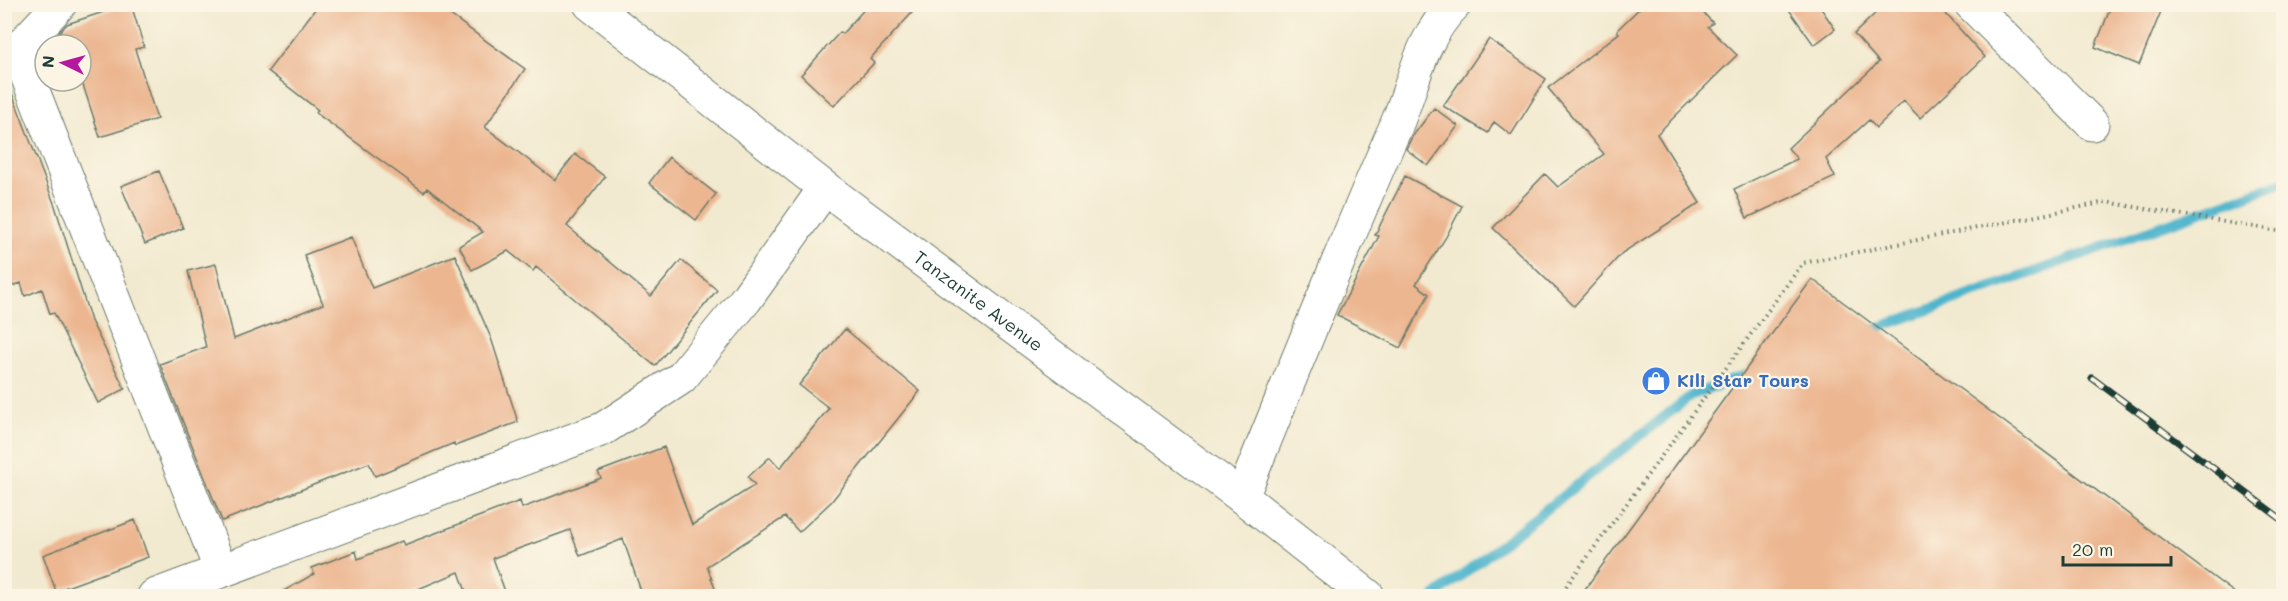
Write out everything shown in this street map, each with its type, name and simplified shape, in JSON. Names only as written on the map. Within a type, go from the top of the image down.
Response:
[{"type":"street","points":[[60,4],[11,52],[221,571]]},
{"type":"street","name":"Tanzanite Avenue","points":[[590,4],[825,188],[1242,497],[1368,597]]},
{"type":"street","points":[[1242,497],[1339,256],[1401,113],[1422,52],[1444,15],[1455,4]]},
{"type":"street","points":[[1971,4],[2092,124]]},
{"type":"street","points":[[154,597],[603,429],[681,378],[746,299],[825,188]]},
{"type":"path","points":[[1559,597],[1803,263],[2106,202],[2283,232]]},
{"type":"building","points":[[131,4],[144,47],[135,49],[157,119],[100,137],[86,93],[93,93],[93,33],[58,33],[67,24]]},
{"type":"building","points":[[319,4],[435,4],[525,69],[485,127],[555,180],[575,154],[605,177],[567,226],[651,296],[681,260],[717,290],[655,366],[536,267],[533,271],[508,251],[472,270],[459,246],[483,232],[427,188],[424,192],[316,113],[318,110],[268,71]]},
{"type":"building","points":[[869,4],[920,4],[870,59],[874,63],[834,106],[801,75]]},
{"type":"building","points":[[1644,4],[1695,4],[1713,23],[1708,27],[1737,55],[1657,134],[1700,203],[1622,253],[1574,306],[1493,228],[1545,174],[1558,187],[1604,154],[1548,88],[1619,33],[1617,30]]},
{"type":"building","points":[[1785,4],[1818,4],[1835,29],[1814,45]]},
{"type":"building","points":[[1885,4],[1937,4],[1985,57],[1920,118],[1904,101],[1876,128],[1869,120],[1826,159],[1835,177],[1747,218],[1734,189],[1797,159],[1788,148],[1879,62],[1854,34]]},
{"type":"building","points":[[2112,4],[2164,4],[2139,65],[2095,47]]},
{"type":"building","points":[[1489,39],[1546,79],[1511,135],[1494,122],[1488,133],[1443,106]]},
{"type":"building","points":[[4,80],[7,80],[55,206],[91,321],[125,389],[98,403],[54,313],[50,314],[42,289],[25,296],[21,283],[4,289]]},
{"type":"building","points":[[1434,108],[1458,126],[1428,166],[1406,149],[1412,137]]},
{"type":"building","points":[[669,157],[716,194],[696,220],[649,183]]},
{"type":"building","points":[[159,171],[183,228],[145,244],[121,186]]},
{"type":"building","points":[[1405,176],[1462,206],[1446,237],[1416,284],[1429,294],[1400,348],[1337,315],[1379,236],[1375,235]]},
{"type":"building","points":[[351,237],[372,288],[455,255],[491,338],[518,422],[455,446],[454,443],[375,476],[369,463],[222,521],[160,364],[206,347],[188,271],[216,264],[234,339],[323,304],[304,255]]},
{"type":"building","points":[[1812,279],[2240,597],[1579,597]]},
{"type":"building","points":[[845,329],[920,391],[831,502],[799,532],[785,517],[707,566],[718,597],[643,597],[623,539],[580,556],[570,530],[493,558],[507,597],[468,597],[459,572],[399,597],[273,597],[314,574],[312,568],[356,551],[358,559],[402,541],[404,545],[520,501],[522,508],[601,478],[598,472],[664,447],[692,525],[755,485],[748,477],[770,457],[780,468],[829,408],[799,385]]},
{"type":"building","points":[[135,520],[148,557],[56,591],[43,555]]},
{"type":"waterway","points":[[1864,333],[2284,182]]},
{"type":"waterway","points":[[1435,596],[1692,395],[1754,372]]},
{"type":"railway","points":[[2092,378],[2284,521]]},
{"type":"place","name":"Kili Star Tours","points":[[1656,381]]}]
